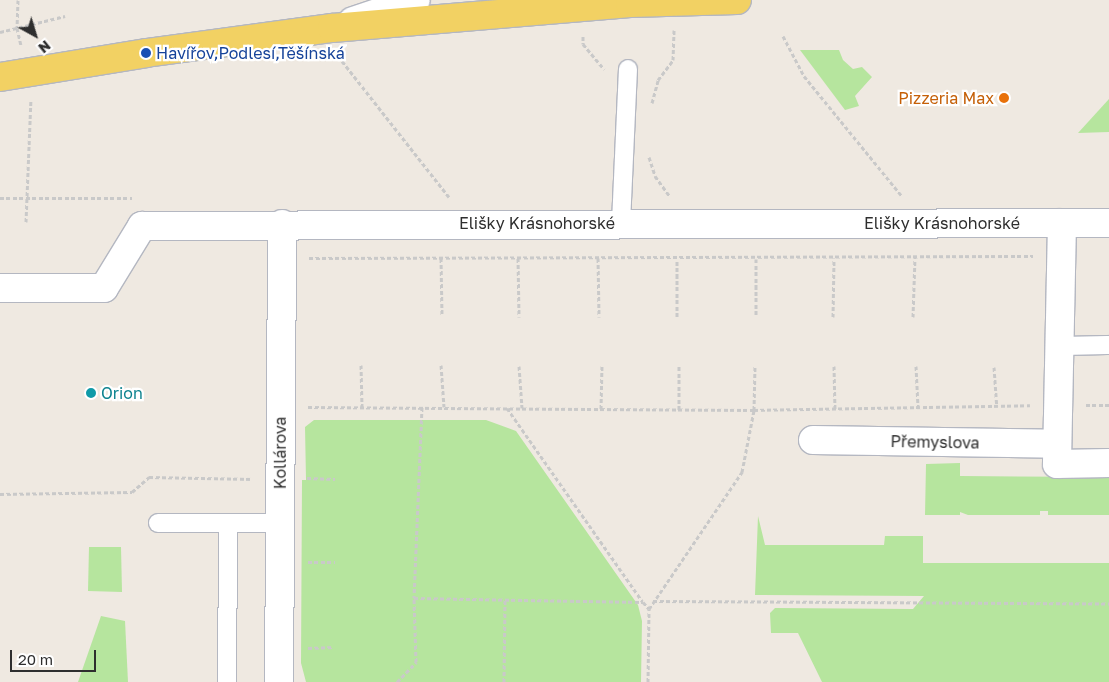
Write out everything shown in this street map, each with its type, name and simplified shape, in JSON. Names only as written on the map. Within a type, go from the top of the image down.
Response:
[{"type":"main road","points":[[0,77],[146,53],[332,28],[629,2],[737,0]]},
{"type":"street","points":[[332,28],[416,0]]},
{"type":"street","points":[[1062,223],[1061,346],[1057,464],[1109,463]]},
{"type":"street","name":"Elišky Krásnohorské","points":[[0,288],[104,288],[142,226],[282,224],[1109,223]]},
{"type":"street","name":"Kollárova","points":[[279,682],[282,224]]},
{"type":"street","name":"Přemyslova","points":[[813,440],[1057,444]]},
{"type":"lane","points":[[621,223],[628,69]]},
{"type":"lane","points":[[1061,346],[1109,345]]},
{"type":"lane","points":[[158,523],[280,523]]},
{"type":"lane","points":[[227,682],[228,523]]},
{"type":"path","points":[[18,0],[17,28],[23,51]]},
{"type":"path","points":[[0,32],[65,16]]},
{"type":"path","points":[[651,112],[658,80],[673,60],[673,22]]},
{"type":"path","points":[[782,36],[804,76],[906,201]]},
{"type":"path","points":[[583,44],[605,70],[608,79]]},
{"type":"path","points":[[342,62],[469,224]]},
{"type":"path","points":[[26,222],[32,107]]},
{"type":"path","points":[[649,151],[655,176],[675,198]]},
{"type":"path","points":[[281,259],[756,259],[1061,256]]},
{"type":"path","points":[[913,317],[915,257]]},
{"type":"path","points":[[442,258],[442,316]]},
{"type":"path","points":[[518,258],[519,316]]},
{"type":"path","points":[[598,258],[599,317]]},
{"type":"path","points":[[677,258],[677,317]]},
{"type":"path","points":[[833,317],[834,258]]},
{"type":"path","points":[[756,259],[756,317]]},
{"type":"path","points":[[361,365],[362,407]]},
{"type":"path","points":[[442,365],[444,407]]},
{"type":"path","points":[[519,366],[522,408]]},
{"type":"path","points":[[601,409],[602,366]]},
{"type":"path","points":[[679,366],[679,410]]},
{"type":"path","points":[[648,682],[648,609],[742,472],[754,410],[756,366]]},
{"type":"path","points":[[834,366],[835,409]]},
{"type":"path","points":[[916,366],[918,408]]},
{"type":"path","points":[[994,367],[997,406]]},
{"type":"path","points":[[280,406],[754,410],[1058,405]]},
{"type":"path","points":[[397,682],[416,662],[414,598],[422,407]]},
{"type":"path","points":[[507,408],[648,609]]},
{"type":"path","points":[[0,494],[132,492],[149,477],[280,480]]},
{"type":"path","points":[[324,478],[335,479]]},
{"type":"path","points":[[323,562],[335,562]]},
{"type":"path","points":[[414,598],[505,598],[642,602]]},
{"type":"path","points":[[504,682],[505,598]]},
{"type":"path","points":[[653,601],[1109,603]]},
{"type":"path","points":[[323,647],[334,647]]},
{"type":"green space","points":[[800,50],[839,50],[843,60],[853,69],[862,67],[872,77],[855,96],[859,106],[845,110]]},
{"type":"green space","points":[[1109,99],[1109,132],[1078,133]]},
{"type":"green space","points":[[314,420],[486,420],[516,431],[638,605],[642,621],[641,682],[306,682],[301,663],[302,480],[306,480],[305,427]]},
{"type":"green space","points":[[960,463],[960,476],[1109,477],[1109,515],[1048,515],[1048,511],[1040,511],[1040,515],[968,515],[960,512],[960,515],[925,515],[926,464]]},
{"type":"green space","points":[[758,516],[765,545],[884,545],[885,536],[923,536],[923,563],[1109,563],[1109,682],[822,682],[798,633],[771,633],[770,613],[775,608],[913,609],[924,596],[755,595]]},
{"type":"green space","points":[[89,547],[121,547],[122,592],[88,591]]},
{"type":"green space","points":[[101,616],[125,621],[128,682],[78,682]]},
{"type":"place","name":"Havířov,Podlesí,Těšínská","points":[[146,53]]},
{"type":"place","name":"Pizzeria Max","points":[[1004,98]]},
{"type":"place","name":"Orion","points":[[91,393]]}]
